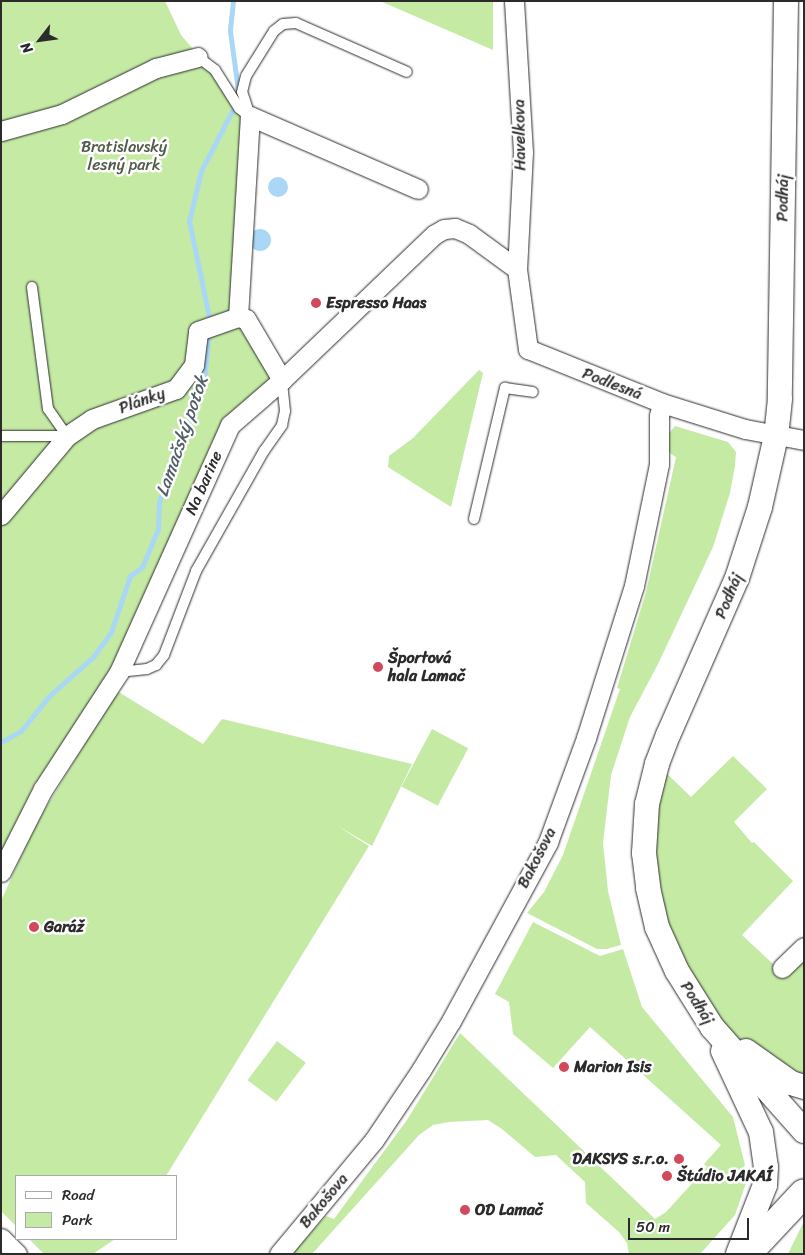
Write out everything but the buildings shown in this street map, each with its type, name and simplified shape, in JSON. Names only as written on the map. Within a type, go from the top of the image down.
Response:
[{"type":"main road","points":[[747,1254],[804,1193]]},
{"type":"street","name":"Havelkova","points":[[514,1],[523,152],[517,268]]},
{"type":"street","name":"Podháj","points":[[786,1],[780,399],[776,436],[768,474],[745,557],[668,735],[652,785],[644,826],[647,879],[657,927],[677,971],[712,1027],[804,1131]]},
{"type":"street","points":[[1,131],[62,114],[156,68],[198,57]]},
{"type":"street","points":[[282,380],[246,319],[229,320],[250,116],[418,188]]},
{"type":"street","name":"Na barine","points":[[1,872],[43,788],[119,672],[230,425],[282,380],[435,234],[444,229],[455,228],[469,234],[517,268]]},
{"type":"street","name":"Podlesná","points":[[517,268],[528,350],[662,404],[745,429],[804,440]]},
{"type":"street","name":"Plánky","points":[[1,515],[67,436],[92,419],[176,390],[194,365],[199,330],[229,320]]},
{"type":"street","name":"Bakošova","points":[[279,1254],[374,1140],[421,1070],[451,1021],[548,842],[586,738],[634,586],[659,464],[659,416],[662,404]]},
{"type":"street","points":[[782,968],[804,946]]},
{"type":"street","points":[[712,1027],[782,1077],[804,1087]]},
{"type":"street","points":[[712,1027],[761,1132],[764,1147],[766,1176],[764,1185],[738,1254]]},
{"type":"street","points":[[1,1238],[17,1254]]},
{"type":"lane","points":[[250,116],[242,92],[246,76],[274,31],[283,24],[296,24],[407,72]]},
{"type":"lane","points":[[198,57],[208,62],[240,108],[250,116]]},
{"type":"lane","points":[[32,286],[48,409],[67,436]]},
{"type":"lane","points":[[119,672],[147,669],[156,665],[164,655],[196,571],[264,451],[282,424],[285,411],[282,380]]},
{"type":"lane","points":[[474,519],[505,388],[533,392]]},
{"type":"lane","points":[[1,436],[67,436]]},
{"type":"green space","name":"Bratislavský lesný park","points":[[1,1],[165,1],[181,35],[250,116],[238,317],[282,380],[230,425],[113,683],[35,783],[1,862]]},
{"type":"green space","points":[[380,1],[493,1],[493,50]]},
{"type":"green space","points":[[479,370],[483,373],[451,507],[388,467],[389,456],[413,438]]},
{"type":"green space","points":[[675,426],[728,442],[736,452],[735,466],[730,493],[713,547],[658,664],[630,717],[611,775],[603,843],[608,891],[621,945],[607,949],[597,949],[527,913],[544,892],[563,855],[620,689],[617,688],[646,592],[676,457],[671,454],[663,441]]},
{"type":"green space","points":[[117,691],[203,744],[222,719],[412,764],[372,846],[336,825],[369,846],[167,1175],[15,1175],[15,1225],[1,1211],[1,901],[34,827]]},
{"type":"green space","points":[[432,729],[468,748],[438,806],[401,786]]},
{"type":"green space","points":[[733,756],[767,789],[734,822],[752,843],[754,842],[793,881],[742,935],[786,976],[804,957],[804,1087],[712,1027],[651,902],[657,764],[691,797]]},
{"type":"green space","points":[[533,922],[600,956],[623,949],[642,1007],[733,1117],[748,1177],[735,1215],[700,1254],[629,1254],[627,1243],[619,1232],[586,1203],[585,1182],[556,1155],[535,1157],[502,1129],[488,1120],[449,1122],[433,1125],[419,1135],[312,1254],[292,1254],[326,1216],[334,1219],[407,1120],[460,1033],[655,1219],[666,1212],[707,1167],[704,1164],[721,1145],[590,1027],[553,1068],[513,1034],[509,1002],[495,994]]},
{"type":"green space","points":[[277,1041],[306,1063],[276,1102],[248,1080]]},
{"type":"green space","points":[[804,1221],[804,1254],[788,1254]]},
{"type":"green space","points":[[30,1240],[114,1240],[93,1254],[44,1254]]},
{"type":"water","points":[[274,177],[282,177],[288,183],[288,191],[282,197],[274,197],[268,191],[268,183]]},
{"type":"water","points":[[260,229],[268,232],[271,240],[268,248],[260,251],[252,248],[249,240],[252,232]]},
{"type":"waterway","name":"Lamačský potok","points":[[233,1],[230,31],[238,90]]},
{"type":"waterway","name":"Lamačský potok","points":[[210,322],[189,221],[201,171],[232,111]]},
{"type":"waterway","name":"Lamačský potok","points":[[1,742],[21,731],[49,696],[93,657],[111,632],[130,576],[142,567],[158,529],[159,502],[204,381],[209,333]]},
{"type":"place","name":"Espresso Haas","points":[[316,303]]},
{"type":"place","name":"Športová hala Lamač","points":[[378,667]]},
{"type":"place","name":"Garáž","points":[[34,927]]},
{"type":"place","name":"Marion Isis","points":[[564,1067]]},
{"type":"place","name":"DAKSYS s.r.o.","points":[[679,1159]]},
{"type":"place","name":"Štúdio JAKAÍ","points":[[667,1176]]},
{"type":"place","name":"OD Lamač","points":[[465,1210]]}]
